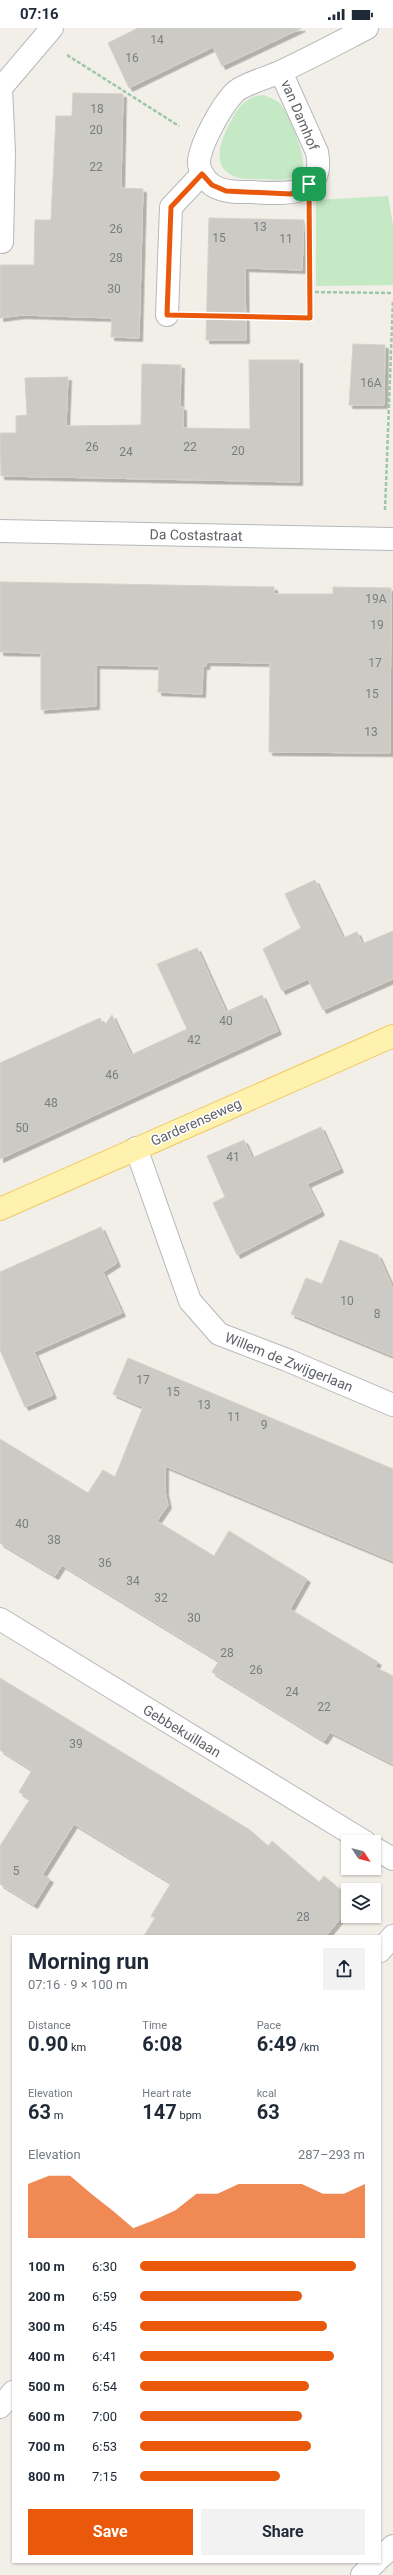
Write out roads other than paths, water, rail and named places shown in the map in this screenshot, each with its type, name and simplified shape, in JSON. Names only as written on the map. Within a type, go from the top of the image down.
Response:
[{"type":"main road","name":"Garderenseweg","points":[[0,1209],[393,1036]]},
{"type":"street","name":"van Damhof","points":[[282,72],[317,152],[318,169],[309,184],[291,194],[226,191],[212,185],[202,174],[199,162],[203,142],[234,92],[282,72],[367,28]]},
{"type":"street","points":[[2,242],[4,152],[1,88],[48,34]]},
{"type":"street","points":[[167,315],[171,207],[202,174]]},
{"type":"street","name":"Da Costastraat","points":[[0,530],[388,539]]},
{"type":"street","name":"Willem de Zwijgerlaan","points":[[136,1148],[190,1301],[219,1334],[288,1360],[393,1405]]},
{"type":"street","name":"Gebbekuillaan","points":[[0,1619],[354,1835]]},
{"type":"street","points":[[381,1852],[393,1859]]},
{"type":"street","points":[[381,1950],[393,1936]]},
{"type":"street","points":[[0,2407],[12,2393]]},
{"type":"street","points":[[381,2557],[393,2546]]},
{"type":"street","points":[[362,2575],[375,2563]]}]
